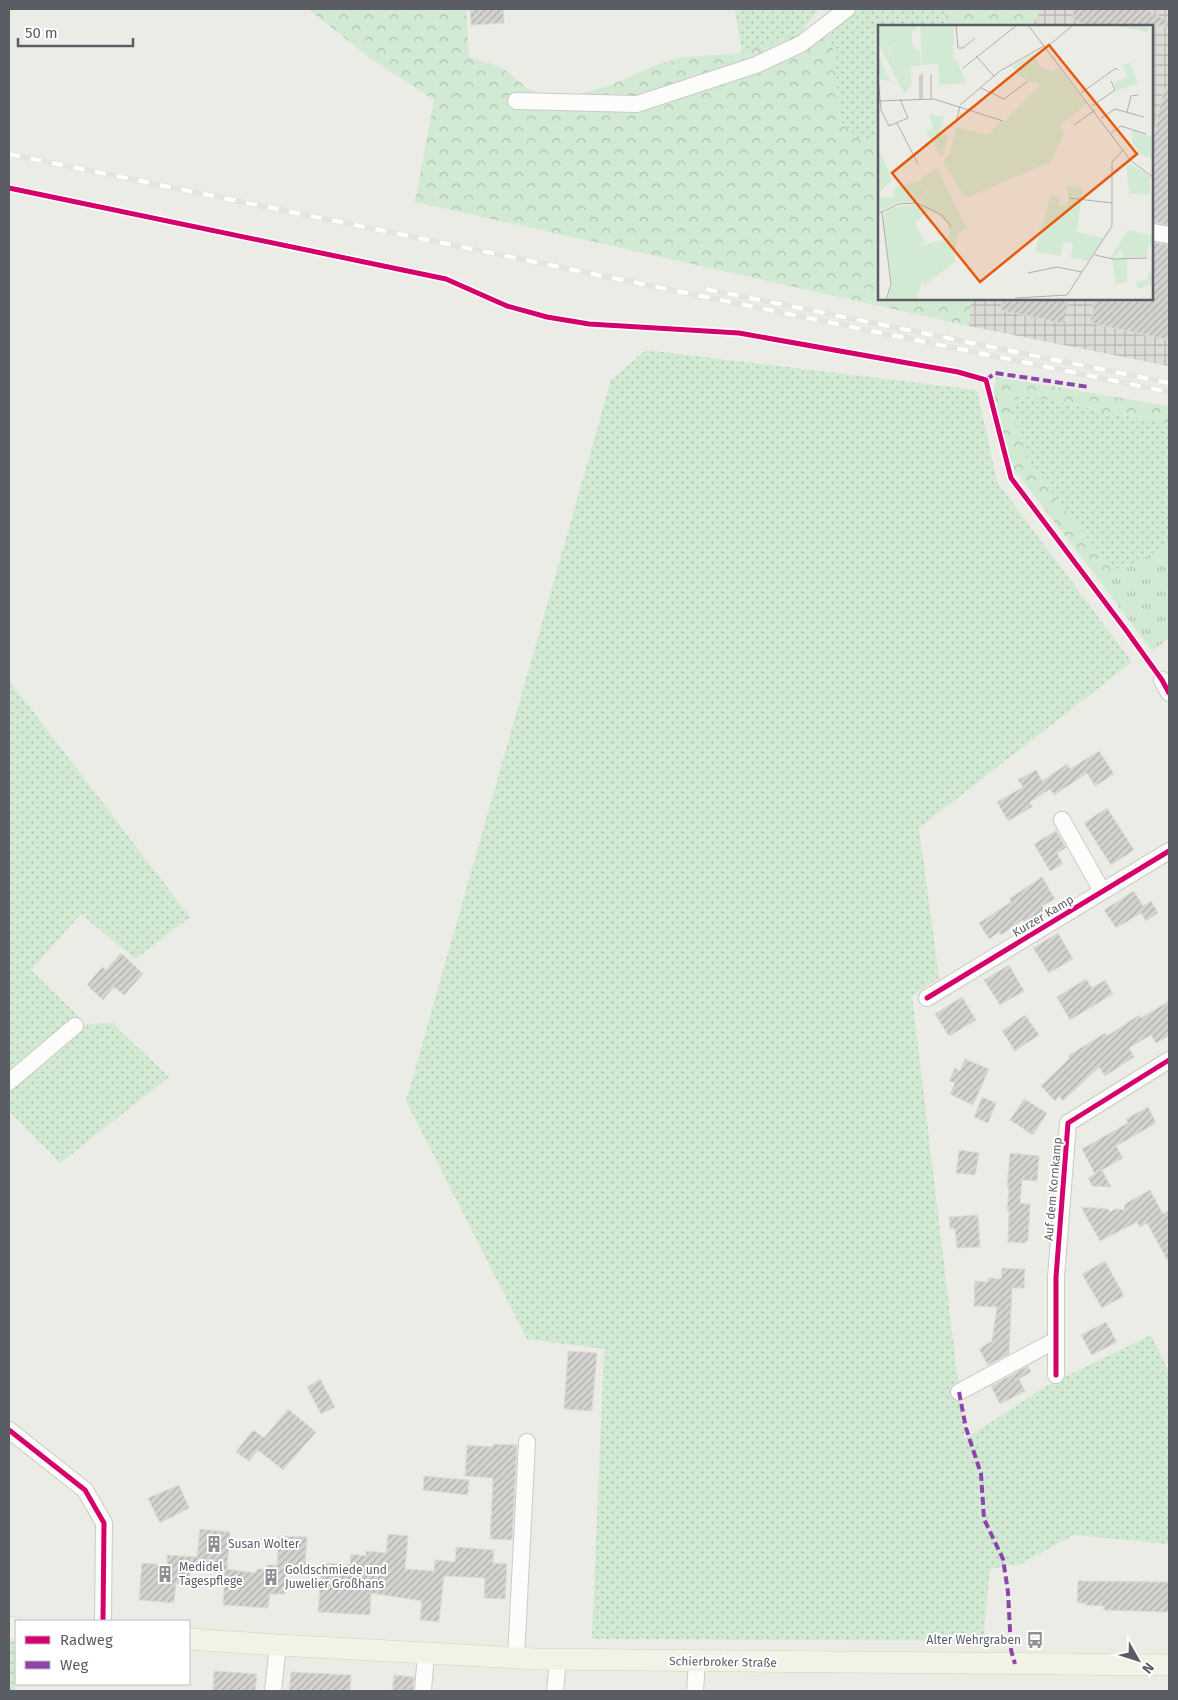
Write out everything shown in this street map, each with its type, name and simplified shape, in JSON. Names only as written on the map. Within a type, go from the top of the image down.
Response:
[{"type":"main road","name":"Schierbroker Straße","points":[[190,1639],[516,1658],[697,1662],[1169,1665]]},
{"type":"street","points":[[516,101],[637,104],[756,65],[801,44],[847,9]]},
{"type":"street","points":[[1153,232],[1169,235]]},
{"type":"street","points":[[1062,820],[1102,891]]},
{"type":"street","name":"Kurzer Kamp","points":[[927,998],[1169,850]]},
{"type":"street","points":[[9,1082],[75,1026]]},
{"type":"street","name":"Auf dem Kornkamp","points":[[1056,1375],[1056,1277],[1068,1123],[1169,1060]]},
{"type":"street","points":[[959,1392],[1056,1340]]},
{"type":"street","points":[[9,1430],[85,1490],[104,1523],[103,1620]]},
{"type":"street","points":[[516,1658],[527,1442]]},
{"type":"street","points":[[273,1691],[278,1645]]},
{"type":"street","points":[[423,1691],[426,1654]]},
{"type":"street","points":[[555,1691],[558,1659]]},
{"type":"street","points":[[695,1691],[697,1662]]},
{"type":"shaded area","points":[[1041,9],[1169,9],[1169,366],[969,326],[971,300],[1153,300],[1153,25],[1033,25]]},
{"type":"green space","points":[[308,9],[466,9],[469,57],[501,67],[527,88],[553,99],[577,95],[611,85],[654,66],[682,57],[742,53],[788,37],[824,29],[833,49],[840,121],[860,140],[878,143],[878,300],[971,300],[969,326],[415,202],[434,100],[370,58]]},
{"type":"green space","points":[[735,9],[819,9],[800,34],[742,53]]},
{"type":"green space","points":[[853,9],[946,9],[944,25],[878,25],[878,143],[860,140],[840,121],[833,49],[828,37]]},
{"type":"green space","points":[[946,9],[1041,9],[1033,25],[944,25]]},
{"type":"green space","points":[[646,350],[977,390],[997,482],[1132,662],[919,828],[939,978],[912,996],[965,1439],[1046,1386],[1151,1335],[1169,1372],[1169,1544],[1074,1535],[1020,1564],[990,1569],[983,1641],[592,1639],[604,1349],[527,1339],[406,1101],[611,380]]},
{"type":"green space","points":[[996,377],[1169,406],[1169,424],[1019,394],[1010,409],[1033,468],[1114,573],[1101,583],[1014,469],[992,401]]},
{"type":"green space","points":[[1018,394],[1169,424],[1169,545],[1114,573],[1033,468],[1010,409]]},
{"type":"green space","points":[[1169,545],[1169,638],[1152,651],[1101,583],[1114,573]]},
{"type":"green space","points":[[9,680],[190,917],[135,959],[81,914],[31,970],[80,1018],[45,1043],[9,1073]]},
{"type":"green space","points":[[112,1023],[169,1077],[60,1163],[9,1111],[9,1089],[86,1024]]},
{"type":"green space","points":[[15,1641],[15,1691],[9,1691],[9,1642]]},
{"type":"building","points":[[470,9],[503,9],[504,23],[471,25]]},
{"type":"building","points":[[1075,9],[1145,9],[1169,21],[1169,26],[1085,25],[1071,18]]},
{"type":"building","points":[[1164,88],[1169,89],[1169,225],[1153,222],[1153,138]]},
{"type":"building","points":[[1153,242],[1169,245],[1169,340],[1090,323],[1095,300],[1153,300]]},
{"type":"building","points":[[1003,300],[1069,300],[1065,324],[1000,310]]},
{"type":"building","points":[[1099,751],[1114,774],[1095,786],[1087,773],[1054,795],[1050,789],[1030,802],[1032,807],[1008,821],[997,802],[1023,787],[1018,780],[1036,770],[1042,781],[1067,764],[1070,769]]},
{"type":"building","points":[[1107,808],[1134,850],[1111,865],[1084,823]]},
{"type":"building","points":[[1056,831],[1066,848],[1057,853],[1063,864],[1050,871],[1034,844]]},
{"type":"building","points":[[1042,877],[1055,899],[1042,906],[1045,910],[1025,923],[1023,920],[1001,935],[999,932],[989,939],[979,923],[1011,902],[1009,899]]},
{"type":"building","points":[[1134,891],[1143,906],[1151,901],[1158,913],[1146,921],[1141,913],[1116,928],[1104,910]]},
{"type":"building","points":[[1058,933],[1073,959],[1049,973],[1033,948]]},
{"type":"building","points":[[121,953],[143,974],[124,995],[114,987],[103,1000],[87,985],[102,967],[106,970]]},
{"type":"building","points":[[1009,965],[1024,991],[1000,1005],[984,980]]},
{"type":"building","points":[[1086,979],[1092,988],[1105,980],[1113,994],[1070,1020],[1057,997]]},
{"type":"building","points":[[962,997],[976,1020],[949,1036],[935,1014]]},
{"type":"building","points":[[1169,1001],[1169,1036],[1156,1043],[1151,1035],[1129,1048],[1134,1057],[1105,1076],[1099,1067],[1063,1101],[1059,1096],[1055,1101],[1041,1086],[1070,1058],[1068,1056],[1105,1033],[1107,1036],[1139,1015],[1141,1018]]},
{"type":"building","points":[[1025,1015],[1039,1035],[1015,1051],[1002,1031]]},
{"type":"building","points":[[965,1059],[989,1069],[973,1105],[950,1094],[955,1083],[949,1081],[955,1068],[960,1071]]},
{"type":"building","points":[[982,1097],[996,1103],[988,1123],[974,1117]]},
{"type":"building","points":[[1024,1099],[1047,1113],[1033,1135],[1010,1120]]},
{"type":"building","points":[[1148,1107],[1156,1123],[1116,1146],[1123,1158],[1095,1174],[1082,1149],[1128,1123],[1126,1119]]},
{"type":"building","points":[[959,1150],[979,1153],[975,1175],[956,1173]]},
{"type":"building","points":[[1010,1153],[1039,1156],[1037,1181],[1022,1180],[1020,1203],[1030,1204],[1028,1241],[1025,1241],[1025,1243],[1008,1242],[1009,1210],[1007,1210],[1009,1188],[1007,1188]]},
{"type":"building","points":[[1102,1170],[1111,1187],[1092,1186],[1088,1178]]},
{"type":"building","points":[[1150,1190],[1163,1214],[1169,1210],[1169,1263],[1147,1223],[1140,1227],[1137,1222],[1100,1241],[1081,1207],[1108,1209],[1110,1212],[1115,1209],[1124,1210],[1125,1204]]},
{"type":"building","points":[[978,1215],[980,1247],[957,1248],[955,1228],[950,1229],[949,1217]]},
{"type":"building","points":[[1105,1261],[1124,1296],[1102,1308],[1082,1274]]},
{"type":"building","points":[[1002,1268],[1025,1269],[1024,1288],[1012,1288],[1009,1354],[988,1365],[979,1349],[992,1341],[997,1307],[974,1306],[975,1281],[988,1282],[988,1278],[1001,1279]]},
{"type":"building","points":[[1106,1322],[1117,1342],[1092,1355],[1081,1335]]},
{"type":"building","points":[[568,1351],[597,1353],[592,1411],[564,1409]]},
{"type":"building","points":[[1028,1366],[1031,1372],[1019,1379],[1025,1391],[1000,1404],[991,1386]]},
{"type":"building","points":[[320,1379],[335,1407],[321,1414],[307,1387]]},
{"type":"building","points":[[288,1409],[316,1432],[283,1470],[258,1450],[249,1461],[236,1452],[253,1430],[264,1438]]},
{"type":"building","points":[[493,1444],[517,1445],[512,1540],[490,1539],[493,1478],[465,1476],[467,1445],[493,1447]]},
{"type":"building","points":[[424,1476],[469,1480],[468,1495],[423,1490]]},
{"type":"building","points":[[179,1485],[189,1508],[160,1523],[148,1498]]},
{"type":"building","points":[[200,1529],[230,1532],[227,1569],[256,1573],[257,1569],[265,1569],[266,1565],[277,1565],[279,1536],[307,1537],[305,1568],[294,1567],[293,1570],[286,1570],[285,1594],[270,1594],[268,1608],[223,1605],[225,1573],[190,1570],[189,1584],[176,1583],[174,1603],[139,1600],[142,1563],[167,1565],[167,1555],[197,1557]]},
{"type":"building","points":[[388,1534],[408,1536],[405,1569],[434,1571],[435,1560],[455,1562],[456,1547],[494,1550],[493,1563],[507,1564],[505,1599],[484,1598],[485,1578],[444,1576],[439,1622],[420,1620],[422,1601],[371,1593],[370,1615],[318,1612],[322,1563],[350,1565],[351,1554],[366,1556],[366,1551],[386,1553]]},
{"type":"building","points":[[1078,1581],[1169,1582],[1169,1612],[1104,1610],[1104,1606],[1077,1603]]},
{"type":"building","points":[[214,1671],[257,1674],[255,1691],[213,1691]]},
{"type":"building","points":[[291,1672],[351,1675],[350,1691],[289,1691]]},
{"type":"building","points":[[394,1675],[414,1677],[413,1691],[392,1691]]},
{"type":"railway","points":[[9,154],[1169,392]]},
{"type":"railway","points":[[706,289],[1169,383]]},
{"type":"marked path","points":[[986,380],[995,373],[1089,387]]},
{"type":"marked path","points":[[959,1392],[966,1428],[981,1474],[984,1519],[1003,1559],[1008,1592],[1011,1650],[1015,1664]]},
{"type":"cycle path","points":[[9,188],[446,279],[507,306],[547,317],[589,324],[739,333],[958,372],[986,380],[1011,478],[1126,630],[1162,680],[1169,693]]},
{"type":"cycle path","points":[[927,998],[1169,851]]},
{"type":"cycle path","points":[[1056,1375],[1056,1277],[1068,1123],[1169,1060]]},
{"type":"cycle path","points":[[9,1430],[85,1490],[104,1523],[103,1620]]},
{"type":"place","name":"Susan Wolter","points":[[214,1544]]},
{"type":"place","name":"Medidel Tagespflege","points":[[165,1574]]},
{"type":"place","name":"Goldschmiede und Juwelier Großhans","points":[[271,1577]]},
{"type":"place","name":"Alter Wehrgraben","points":[[1035,1640]]}]
